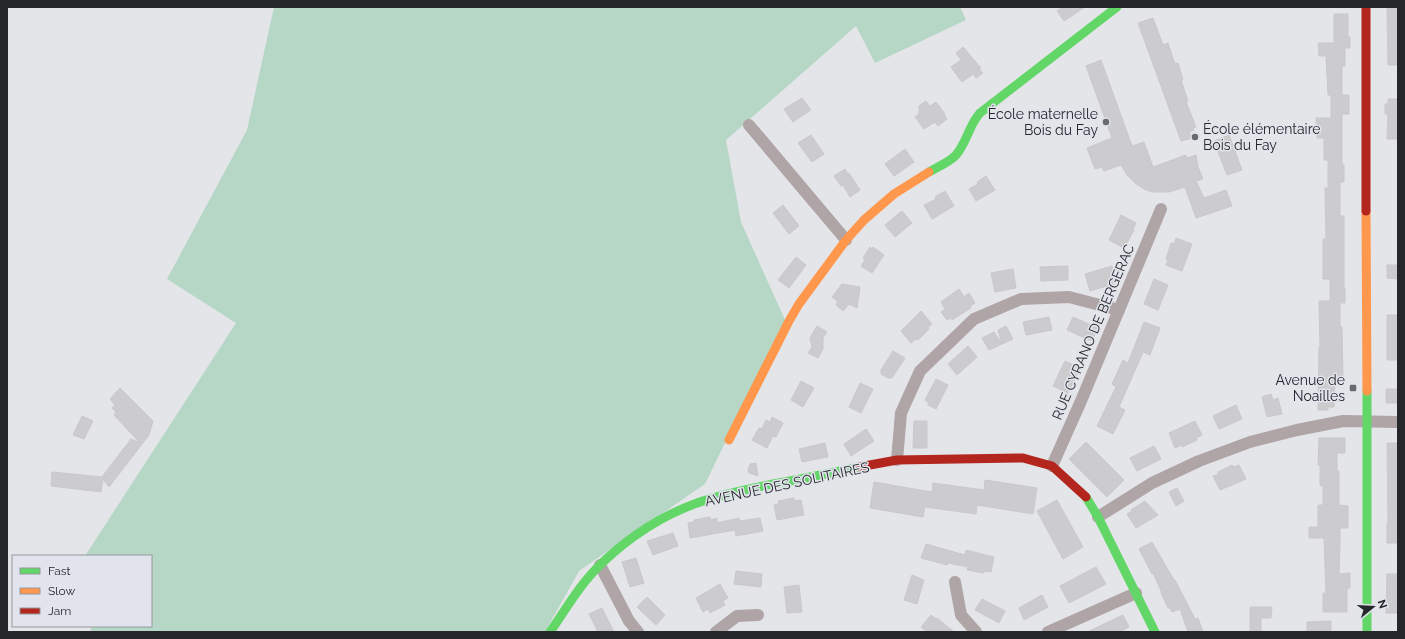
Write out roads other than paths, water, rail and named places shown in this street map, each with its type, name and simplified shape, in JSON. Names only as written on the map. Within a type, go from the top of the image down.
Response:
[{"type":"street","points":[[729,440],[789,321],[799,304],[846,240],[864,220],[894,194],[925,174],[948,162],[955,156],[964,143],[974,120],[988,106],[1117,7]]},
{"type":"street","points":[[1366,7],[1367,632]]},
{"type":"street","points":[[749,125],[846,240]]},
{"type":"street","name":"RUE CYRANO DE BERGERAC","points":[[1052,466],[1081,402],[1161,209]]},
{"type":"street","points":[[897,460],[901,413],[920,370],[974,319],[1021,299],[1069,297],[1119,310]]},
{"type":"street","points":[[1098,517],[1152,483],[1198,461],[1250,442],[1297,430],[1343,421],[1398,422]]},
{"type":"street","name":"AVENUE DES SOLITAIRES","points":[[550,632],[578,590],[600,565],[621,546],[658,521],[697,503],[734,492],[897,460],[1023,458],[1052,466]]},
{"type":"street","points":[[1052,466],[1087,498],[1098,517],[1155,632]]},
{"type":"street","points":[[600,565],[629,621],[638,632]]},
{"type":"street","points":[[955,582],[961,615],[976,632]]},
{"type":"street","points":[[1048,632],[1136,593]]},
{"type":"street","points":[[716,632],[737,616],[758,615]]},
{"type":"place","name":"École maternelle Bois du Fay","points":[[1106,122]]},
{"type":"place","name":"École élémentaire Bois du Fay","points":[[1195,137]]},
{"type":"place","name":"Avenue de Noailles","points":[[1353,388]]}]
